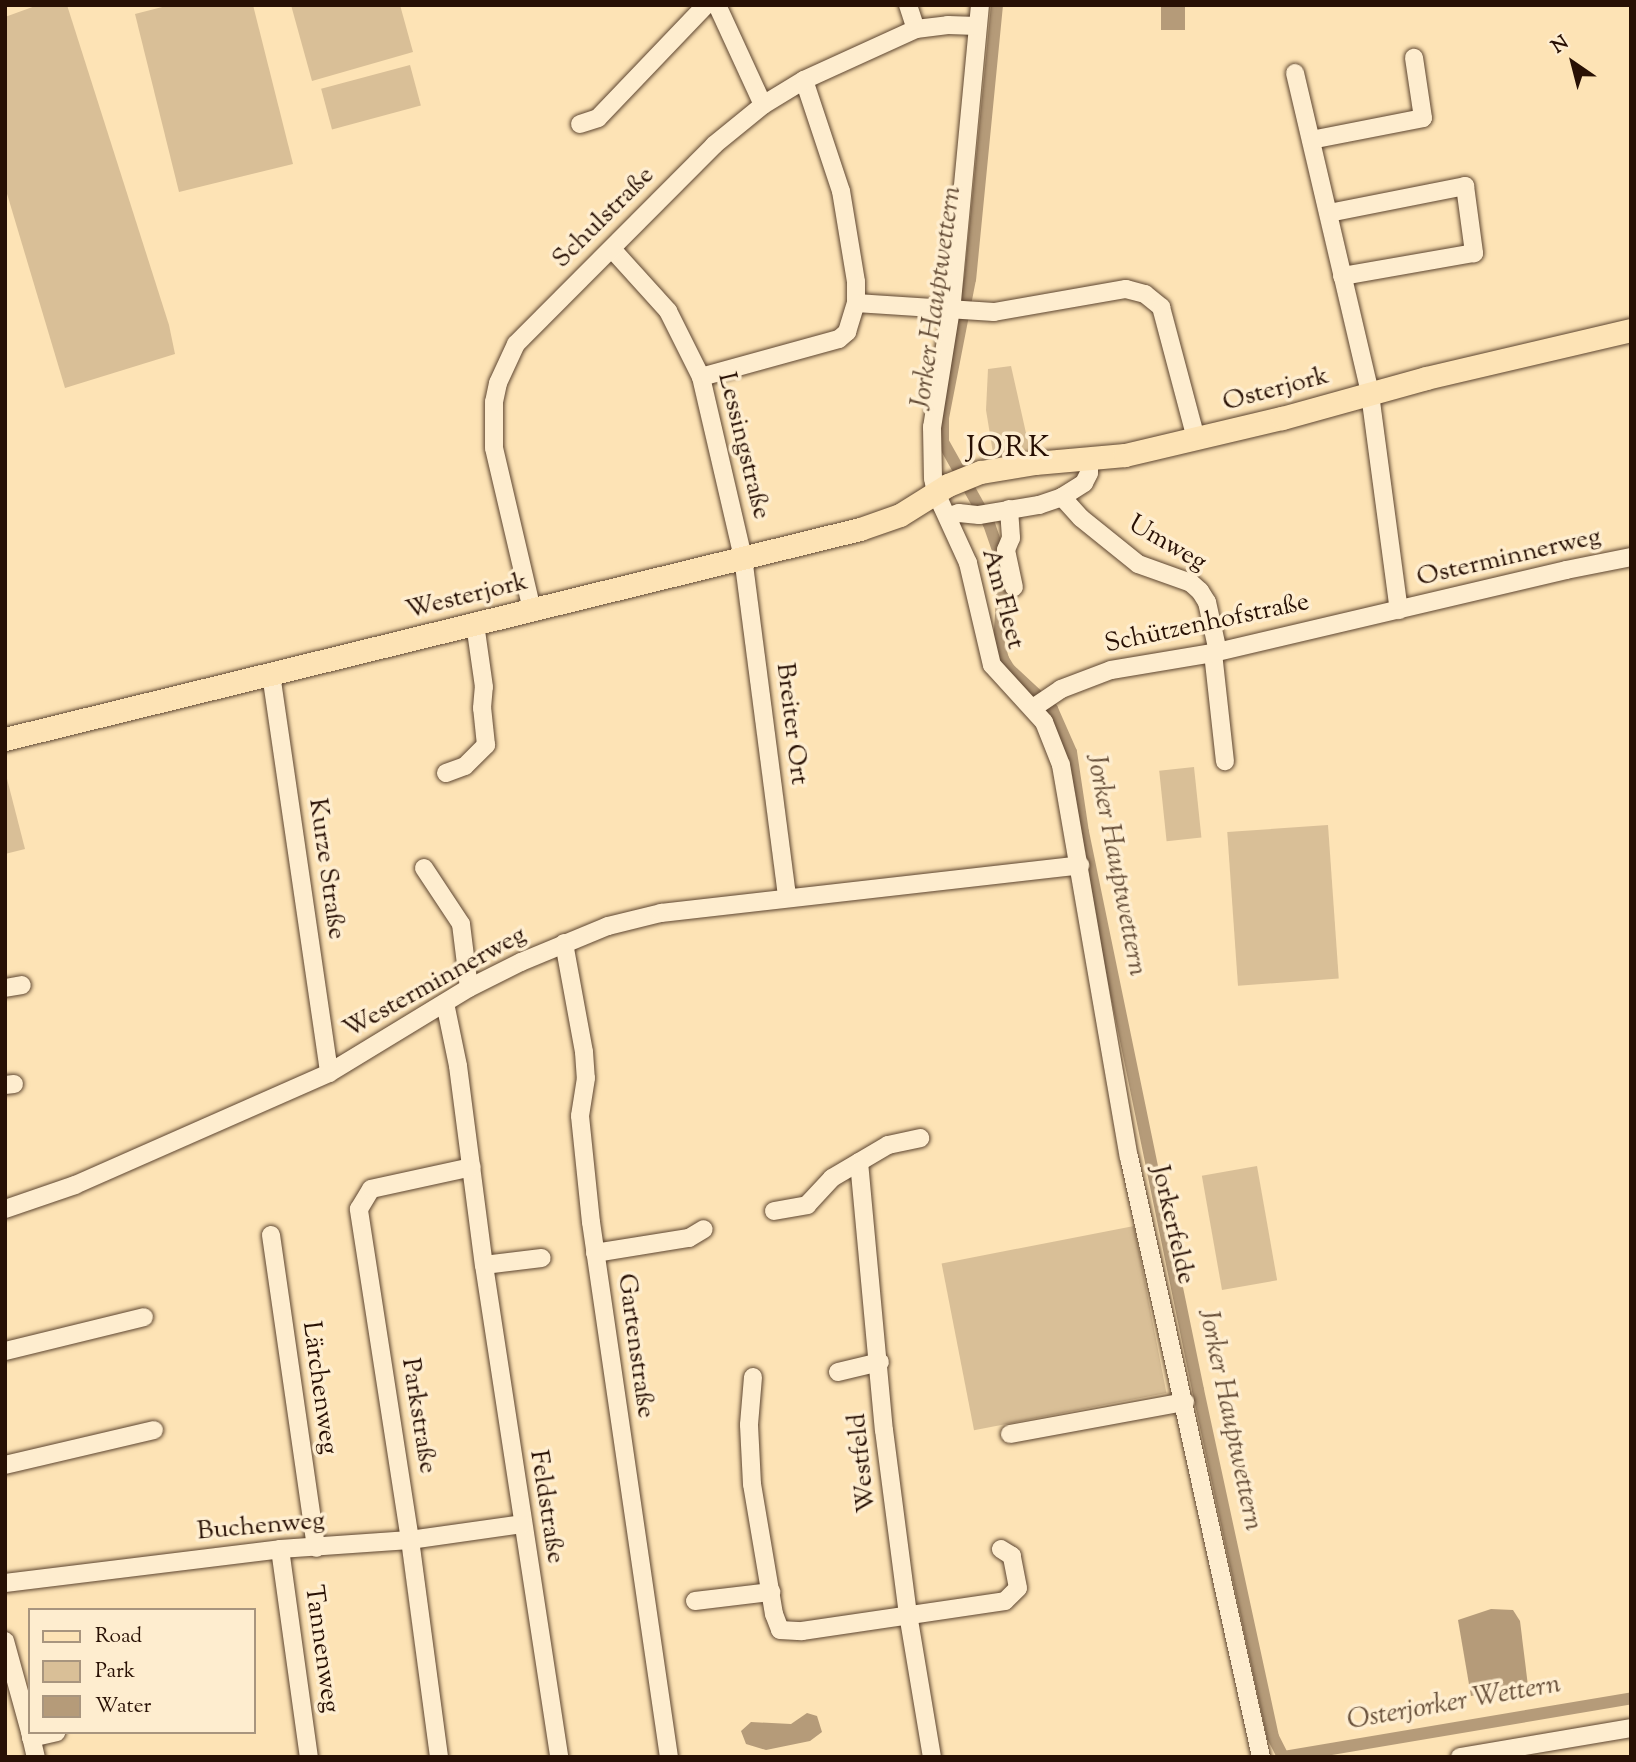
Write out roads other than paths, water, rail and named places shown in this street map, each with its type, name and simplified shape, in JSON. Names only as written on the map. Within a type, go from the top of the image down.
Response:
[{"type":"main road","name":"Osterjork","points":[[936,493],[962,478],[1035,463],[1089,460],[1196,439],[1426,378],[1631,330]]},
{"type":"main road","name":"Westerjork","points":[[5,739],[885,522],[936,493]]},
{"type":"street","points":[[580,124],[598,118],[706,5]]},
{"type":"street","points":[[717,5],[763,106]]},
{"type":"street","points":[[908,5],[916,29]]},
{"type":"street","points":[[936,493],[932,426],[960,309],[980,5]]},
{"type":"street","name":"Schulstraße","points":[[533,610],[494,448],[494,402],[498,383],[516,344],[714,145],[763,106],[804,79],[916,29],[948,25],[977,26]]},
{"type":"street","points":[[1311,140],[1423,118],[1414,58]]},
{"type":"street","points":[[1295,73],[1370,394],[1399,610]]},
{"type":"street","points":[[701,377],[839,339],[847,332],[856,303],[856,282],[841,191],[804,79]]},
{"type":"street","points":[[1329,213],[1465,186],[1474,253],[1342,276]]},
{"type":"street","name":"Lessingstraße","points":[[611,249],[668,311],[701,377],[743,557]]},
{"type":"street","points":[[856,303],[1003,312],[1126,289],[1145,294],[1161,307],[1196,439]]},
{"type":"street","points":[[949,516],[959,513],[983,514],[1039,505],[1062,497],[1084,483],[1089,473],[1089,460]]},
{"type":"street","name":"Am Fleet","points":[[936,493],[949,516],[968,563],[992,665],[1005,683],[1039,703]]},
{"type":"street","name":"Umweg","points":[[1062,497],[1081,518],[1139,564],[1191,583],[1207,602],[1216,652],[1225,761]]},
{"type":"street","points":[[1009,509],[1012,538],[1006,550],[1014,587]]},
{"type":"street","name":"Breiter Ort","points":[[743,557],[788,897]]},
{"type":"street","name":"Osterminnerweg","points":[[1399,610],[1631,557]]},
{"type":"street","name":"Schützenhofstraße","points":[[1039,703],[1111,670],[1216,652],[1399,610]]},
{"type":"street","points":[[446,773],[465,766],[486,745],[482,708],[484,687],[475,624]]},
{"type":"street","name":"Kurze Straße","points":[[271,674],[329,1073]]},
{"type":"street","name":"Jorkerfelde","points":[[1039,703],[1061,765],[1129,1157],[1261,1757]]},
{"type":"street","name":"Westerminnerweg","points":[[6,1205],[75,1185],[329,1073],[469,988],[564,943],[608,926],[661,913],[1080,865]]},
{"type":"street","points":[[424,868],[461,924],[469,988]]},
{"type":"street","name":"Gartenstraße","points":[[564,943],[584,1052],[586,1078],[580,1116],[595,1253],[669,1757]]},
{"type":"street","name":"Feldstraße","points":[[444,1003],[458,1066],[484,1265],[559,1757]]},
{"type":"street","points":[[774,1211],[807,1205],[832,1178],[888,1145],[920,1138]]},
{"type":"street","name":"Westfeld","points":[[859,1162],[880,1362],[884,1430],[908,1614],[932,1757]]},
{"type":"street","name":"Parkstraße","points":[[439,1757],[410,1540],[359,1209],[371,1189],[472,1167]]},
{"type":"street","points":[[595,1253],[689,1238],[704,1228]]},
{"type":"street","name":"Lärchenweg","points":[[271,1235],[316,1548]]},
{"type":"street","points":[[484,1265],[542,1258]]},
{"type":"street","points":[[5,1351],[144,1317]]},
{"type":"street","points":[[838,1372],[880,1362]]},
{"type":"street","points":[[753,1377],[749,1425],[752,1484],[780,1630],[802,1632],[1005,1601],[1018,1588],[1012,1556],[1001,1549]]},
{"type":"street","points":[[1010,1434],[1185,1402]]},
{"type":"street","points":[[5,1465],[154,1430]]},
{"type":"street","name":"Buchenweg","points":[[5,1583],[280,1549],[410,1540],[522,1524]]},
{"type":"street","name":"Tannenweg","points":[[280,1549],[309,1757]]},
{"type":"street","points":[[695,1601],[771,1592]]},
{"type":"street","points":[[5,1640],[28,1726]]},
{"type":"street","points":[[1460,1757],[1631,1728]]},
{"type":"street","points":[[30,1734],[36,1757]]},
{"type":"water","points":[[1161,5],[1185,5],[1185,30],[1161,30]]},
{"type":"water","points":[[1491,1609],[1513,1610],[1520,1621],[1528,1686],[1471,1696],[1458,1620]]},
{"type":"water","points":[[807,1713],[817,1716],[822,1732],[810,1741],[766,1750],[746,1744],[741,1731],[751,1722],[791,1724]]},
{"type":"waterway","name":"Jorker Hauptwettern","points":[[997,5],[970,279],[943,418],[943,442],[989,524],[999,553],[1003,584],[999,645],[1003,659],[1009,669],[1052,709],[1071,752],[1083,832],[1198,1390],[1273,1737],[1283,1757]]},
{"type":"waterway","name":"Osterjorker Wettern","points":[[1284,1757],[1631,1698]]},
{"type":"district","name":"JORK","points":[[1009,449]]}]
